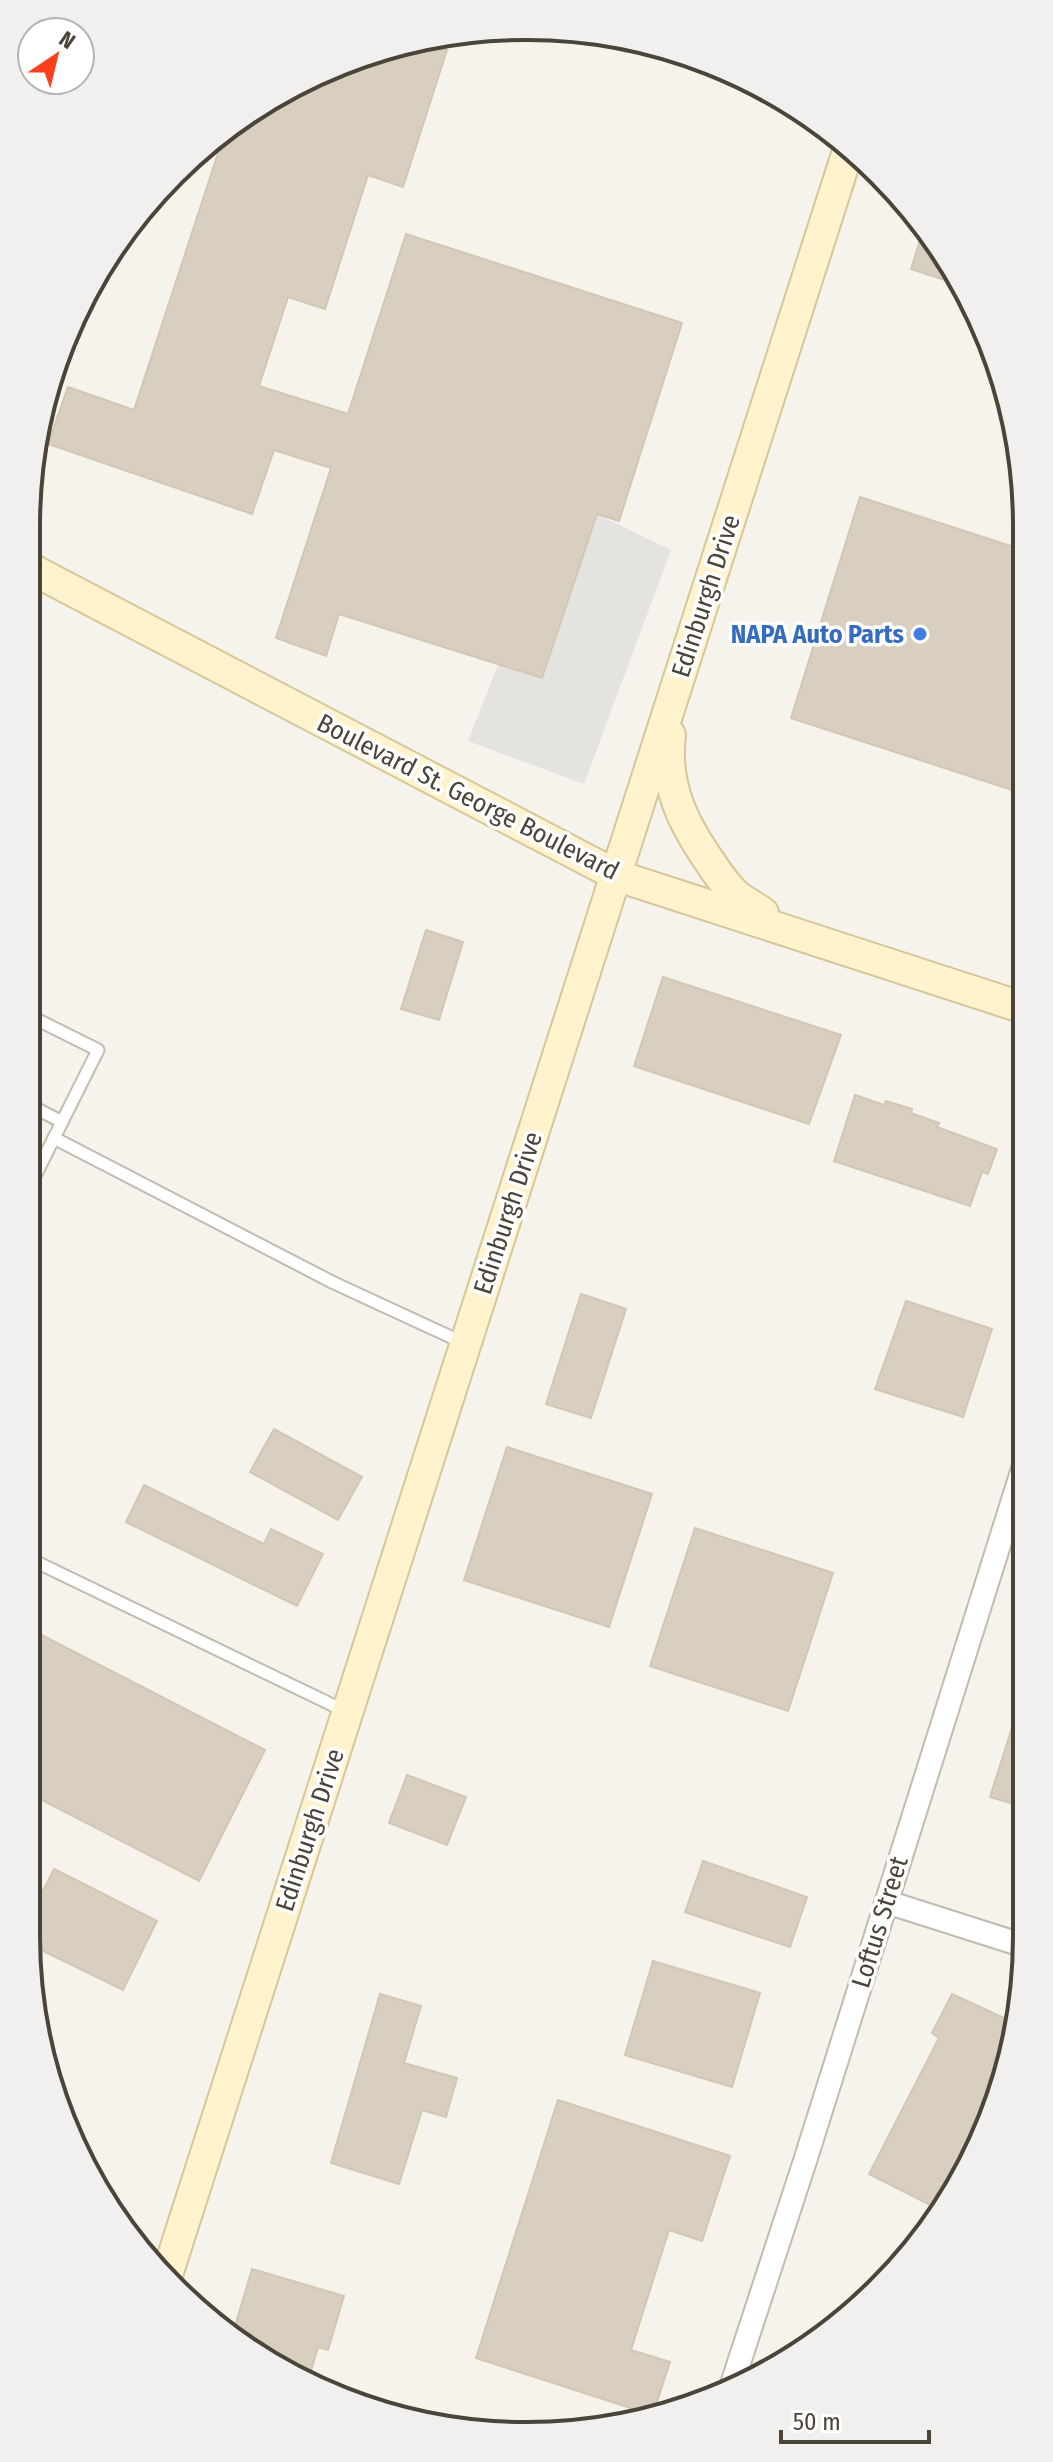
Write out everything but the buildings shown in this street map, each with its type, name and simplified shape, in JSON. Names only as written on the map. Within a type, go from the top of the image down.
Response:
[{"type":"street","name":"Edinburgh Drive","points":[[170,2266],[845,160]]},
{"type":"street","name":"Boulevard St. George Boulevard","points":[[40,574],[618,876],[1013,1004]]},
{"type":"street","points":[[675,695],[668,753],[680,814],[707,858],[736,895],[792,932]]},
{"type":"street","name":"Loftus Street","points":[[735,2375],[1013,1500]]},
{"type":"street","points":[[887,1902],[1013,1942]]},
{"type":"lane","points":[[40,1021],[98,1050],[40,1166]]},
{"type":"lane","points":[[40,1110],[62,1122]]},
{"type":"lane","points":[[54,1138],[334,1283],[466,1345]]},
{"type":"lane","points":[[40,1564],[348,1712]]},
{"type":"shaded area","points":[[597,514],[671,550],[584,784],[468,741],[498,665],[543,678]]},
{"type":"place","name":"NAPA Auto Parts","points":[[920,634]]}]
